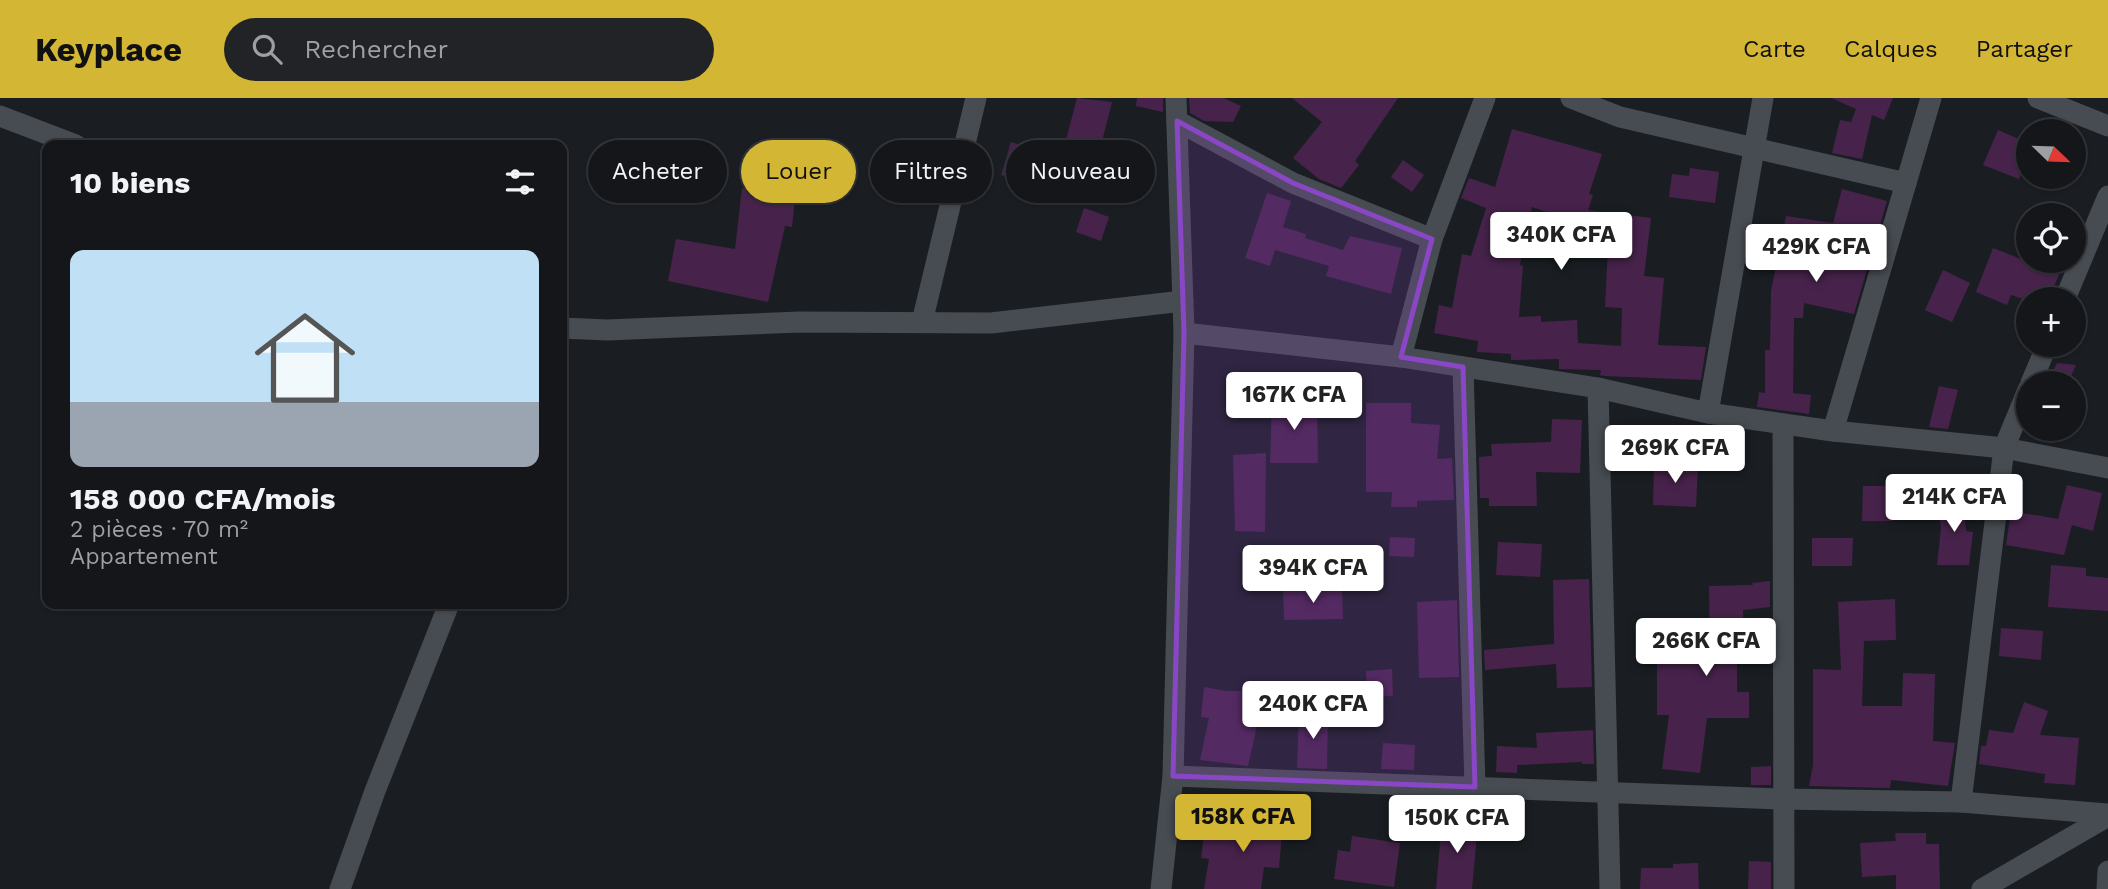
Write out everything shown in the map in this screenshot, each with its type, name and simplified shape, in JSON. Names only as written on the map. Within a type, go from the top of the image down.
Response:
[{"type":"street","points":[[922,323],[976,98]]},
{"type":"street","points":[[1161,889],[1172,776],[1184,333],[1176,98]]},
{"type":"street","points":[[1401,357],[1432,239],[1485,98]]},
{"type":"street","points":[[1571,98],[1620,117],[1906,183]]},
{"type":"street","points":[[1708,413],[1763,98]]},
{"type":"street","points":[[1833,431],[1931,98]]},
{"type":"street","points":[[2038,98],[2108,125]]},
{"type":"street","points":[[0,116],[63,140]]},
{"type":"street","points":[[1177,121],[1293,183],[1432,239]]},
{"type":"street","points":[[2071,287],[2108,196]]},
{"type":"street","points":[[567,328],[607,330],[800,322],[990,323],[1182,301]]},
{"type":"street","points":[[1184,333],[1401,357],[1598,388],[1708,413],[1833,431],[2004,448],[2108,468]]},
{"type":"street","points":[[1463,367],[1475,787]]},
{"type":"street","points":[[1598,388],[1610,889]]},
{"type":"street","points":[[1961,802],[2004,448],[2016,419]]},
{"type":"street","points":[[1783,424],[1784,889]]},
{"type":"street","points":[[340,889],[375,790],[447,609]]},
{"type":"street","points":[[1172,776],[1608,790],[1782,799],[1961,802],[2108,815]]},
{"type":"street","points":[[1982,889],[2108,815]]},
{"type":"street","points":[[2107,889],[2108,871]]},
{"type":"highlighted area","points":[[1177,121],[1293,183],[1432,239],[1401,357],[1463,367],[1475,787],[1173,776],[1184,333]]},
{"type":"building","points":[[1077,98],[1112,102],[1102,140],[1066,140]]},
{"type":"building","points":[[1137,98],[1163,98],[1163,112],[1136,106]]},
{"type":"building","points":[[1189,98],[1224,98],[1241,106],[1233,122],[1204,121],[1190,113]]},
{"type":"building","points":[[1292,98],[1398,98],[1355,161],[1359,165],[1341,188],[1319,179],[1293,158],[1322,122]]},
{"type":"building","points":[[1831,98],[1893,98],[1884,120],[1872,115],[1862,159],[1832,153],[1840,120],[1851,122],[1856,109]]},
{"type":"building","points":[[1512,129],[1602,154],[1589,194],[1593,195],[1588,210],[1651,218],[1644,276],[1664,278],[1658,345],[1706,347],[1701,380],[1605,376],[1600,375],[1601,370],[1559,369],[1559,359],[1511,360],[1511,354],[1477,352],[1478,341],[1434,333],[1439,305],[1452,308],[1462,254],[1471,256],[1486,208],[1461,198],[1469,178],[1495,187]],"holes":[[[1532,207],[1596,229],[1594,246],[1608,248],[1605,307],[1622,308],[1621,346],[1578,343],[1577,320],[1541,322],[1541,316],[1519,317],[1523,266],[1520,265]]]},
{"type":"building","points":[[1998,130],[2016,138],[2016,178],[1983,165]]},
{"type":"building","points":[[1006,158],[1006,177],[1001,175]]},
{"type":"building","points":[[1403,160],[1424,175],[1412,192],[1391,177]]},
{"type":"building","points":[[1690,168],[1719,172],[1715,203],[1669,197],[1672,174],[1689,176]]},
{"type":"building","points":[[1842,189],[1887,201],[1854,314],[1804,303],[1803,318],[1794,318],[1793,393],[1811,395],[1809,414],[1757,407],[1759,392],[1765,393],[1765,350],[1770,350],[1771,291],[1786,216],[1833,223]]},
{"type":"building","points":[[1267,193],[1291,201],[1283,227],[1306,234],[1305,238],[1343,250],[1350,236],[1402,248],[1391,294],[1326,276],[1329,266],[1275,250],[1270,266],[1245,258]]},
{"type":"building","points":[[741,197],[741,203],[795,203],[792,227],[785,226],[768,302],[668,281],[676,239],[735,249]]},
{"type":"building","points":[[1084,208],[1109,217],[1101,241],[1076,232]]},
{"type":"building","points":[[1993,248],[2016,257],[2016,273],[2059,274],[2054,287],[2016,287],[2016,297],[2011,295],[2007,305],[1976,292]]},
{"type":"building","points":[[1943,270],[1970,283],[1952,322],[1925,310]]},
{"type":"building","points":[[2057,363],[2076,365],[2073,371],[2053,371]]},
{"type":"building","points":[[1939,386],[1958,390],[1948,429],[1929,427]]},
{"type":"building","points":[[1272,400],[1317,401],[1318,463],[1270,463]]},
{"type":"building","points":[[1366,403],[1411,403],[1411,423],[1440,425],[1437,459],[1452,458],[1454,500],[1417,501],[1417,507],[1391,507],[1392,492],[1366,492]]},
{"type":"building","points":[[1552,419],[1582,420],[1580,473],[1536,472],[1537,506],[1489,506],[1489,498],[1480,498],[1479,457],[1492,456],[1491,444],[1551,442]]},
{"type":"building","points":[[1266,453],[1265,532],[1235,531],[1233,455]]},
{"type":"building","points":[[1654,464],[1698,466],[1696,507],[1653,505]]},
{"type":"building","points":[[2067,485],[2102,493],[2093,531],[2072,525],[2064,555],[2006,545],[2011,511],[2058,519]]},
{"type":"building","points":[[1863,486],[1893,486],[1893,521],[1862,521]]},
{"type":"building","points":[[1962,498],[1966,531],[1973,532],[1969,565],[1937,565],[1941,528],[1937,502]]},
{"type":"building","points":[[1390,537],[1415,538],[1414,557],[1389,556]]},
{"type":"building","points":[[1812,538],[1853,538],[1852,566],[1812,566]]},
{"type":"building","points":[[1498,542],[1542,544],[1540,577],[1496,575]]},
{"type":"building","points":[[2051,565],[2086,568],[2086,576],[2108,578],[2108,611],[2048,607]]},
{"type":"building","points":[[1589,579],[1592,687],[1557,688],[1556,664],[1485,670],[1484,650],[1554,644],[1553,580]]},
{"type":"building","points":[[1770,581],[1770,607],[1743,610],[1744,641],[1737,641],[1737,692],[1749,692],[1749,718],[1707,718],[1700,773],[1662,769],[1669,715],[1657,715],[1657,654],[1710,654],[1709,586],[1753,585],[1752,583]]},
{"type":"building","points":[[1342,589],[1343,619],[1284,620],[1283,591]]},
{"type":"building","points":[[1895,599],[1896,640],[1864,641],[1862,706],[1902,706],[1903,673],[1935,674],[1933,741],[1955,743],[1948,786],[1891,780],[1890,788],[1809,786],[1813,765],[1813,669],[1841,670],[1838,602]]},
{"type":"building","points":[[1457,600],[1459,677],[1419,678],[1417,602]]},
{"type":"building","points":[[2001,628],[2043,631],[2041,660],[1999,656]]},
{"type":"building","points":[[1392,669],[1393,696],[1367,697],[1366,671]]},
{"type":"building","points":[[1204,687],[1226,691],[1283,691],[1283,726],[1257,726],[1248,766],[1200,760],[1209,718],[1201,717]]},
{"type":"building","points":[[2024,702],[2048,711],[2040,735],[2079,738],[2075,785],[2044,783],[2045,774],[1979,764],[1981,746],[1986,746],[1989,730],[2013,733]]},
{"type":"building","points":[[1299,713],[1328,713],[1327,769],[1297,768]]},
{"type":"building","points":[[1593,730],[1594,764],[1582,762],[1517,765],[1517,773],[1496,772],[1497,746],[1537,748],[1536,733]]},
{"type":"building","points":[[1383,743],[1415,745],[1414,770],[1381,769]]},
{"type":"building","points":[[1771,766],[1771,785],[1751,785],[1751,767]]},
{"type":"building","points":[[1263,809],[1284,811],[1279,868],[1264,867],[1261,889],[1204,889],[1209,859],[1201,858],[1205,827],[1261,834]]},
{"type":"building","points":[[1442,820],[1478,823],[1472,889],[1436,889]]},
{"type":"building","points":[[1895,833],[1926,833],[1926,844],[1939,844],[1940,889],[1896,889],[1896,875],[1862,877],[1860,843],[1896,841]]},
{"type":"building","points":[[1352,836],[1400,843],[1394,887],[1334,879],[1338,850],[1350,852]]},
{"type":"building","points":[[1749,861],[1771,862],[1771,889],[1748,889]]},
{"type":"building","points":[[1698,863],[1699,889],[1640,889],[1641,868],[1673,868],[1673,864]]}]
